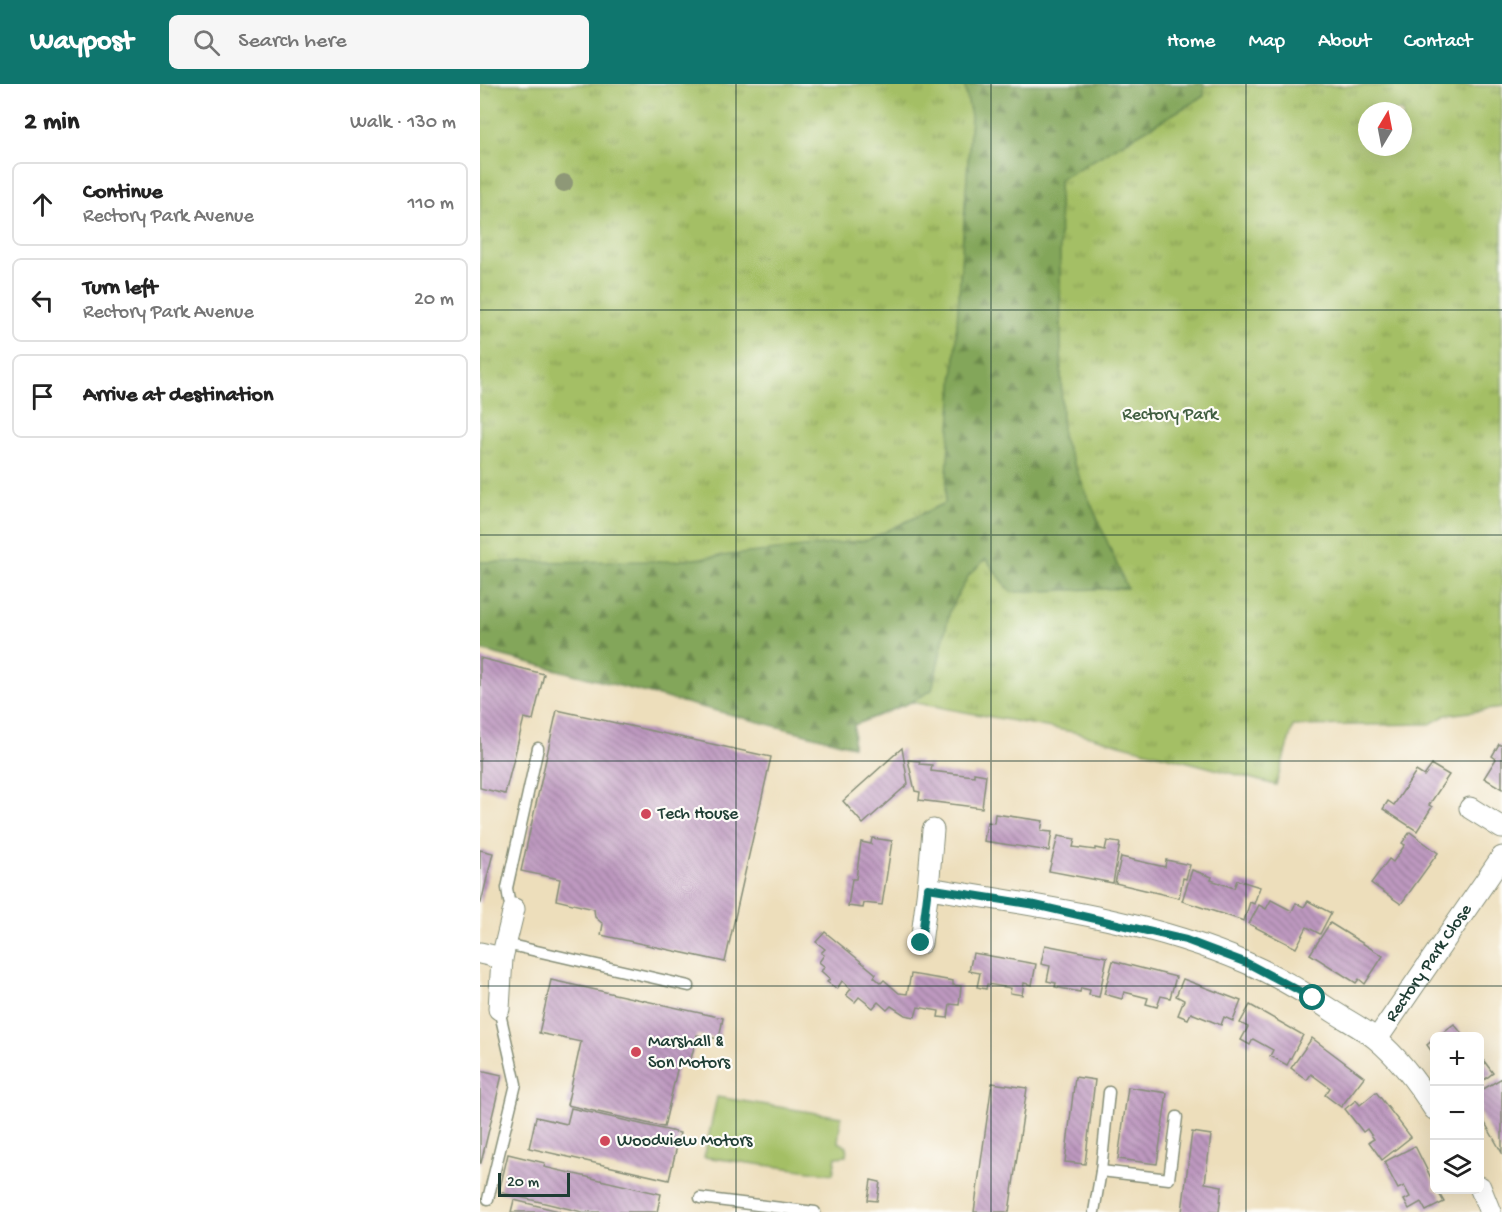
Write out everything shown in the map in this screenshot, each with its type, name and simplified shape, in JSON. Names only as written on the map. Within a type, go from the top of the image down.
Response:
[{"type":"street","points":[[1470,808],[1502,828]]},
{"type":"street","points":[[921,943],[933,830]]},
{"type":"street","name":"Rectory Park Close","points":[[1377,1039],[1502,857]]},
{"type":"street","points":[[928,888],[1035,905],[1186,940],[1247,963],[1313,998],[1377,1039],[1405,1070],[1430,1104]]},
{"type":"street","points":[[499,1009],[504,951],[514,909]]},
{"type":"street","points":[[480,953],[504,951]]},
{"type":"street","points":[[1482,1194],[1490,1212]]},
{"type":"lane","points":[[514,909],[509,901],[507,888],[538,748]]},
{"type":"lane","points":[[504,951],[689,986]]},
{"type":"lane","points":[[488,1199],[516,1084],[499,1009]]},
{"type":"lane","points":[[1094,1212],[1101,1171],[1109,1092]]},
{"type":"lane","points":[[1101,1171],[1169,1179],[1177,1117]]},
{"type":"lane","points":[[700,1198],[815,1212]]},
{"type":"green space","name":"Rectory Park","points":[[480,84],[1502,86],[1502,708],[1446,715],[1430,724],[1293,726],[1276,785],[1078,733],[911,702],[854,725],[853,746],[480,650]]},
{"type":"green space","points":[[964,84],[1204,84],[1204,96],[1059,180],[1062,436],[1127,588],[1011,592],[986,559],[969,575],[950,610],[932,690],[911,702],[854,725],[853,746],[480,650],[480,562],[675,561],[868,540],[945,503],[971,116]]},
{"type":"green space","points":[[717,1097],[841,1117],[838,1142],[847,1146],[846,1156],[836,1157],[833,1174],[704,1157]]},
{"type":"building","points":[[480,658],[544,674],[533,720],[524,718],[505,794],[480,788]]},
{"type":"building","name":"Tech House","points":[[557,710],[771,757],[725,962],[601,935],[603,924],[595,917],[594,909],[556,900],[560,879],[521,871]]},
{"type":"building","points":[[1499,744],[1502,746],[1502,789],[1484,778],[1496,759],[1492,756]]},
{"type":"building","points":[[902,748],[908,784],[863,824],[843,801]]},
{"type":"building","points":[[908,760],[932,765],[931,771],[974,776],[974,773],[986,775],[982,808],[919,800],[920,792],[915,791]]},
{"type":"building","points":[[1432,765],[1449,775],[1429,805],[1432,807],[1417,831],[1383,809],[1388,801],[1394,805],[1416,771],[1424,776]]},
{"type":"building","points":[[995,814],[1043,821],[1041,831],[1052,832],[1049,851],[984,841],[987,822],[994,823]]},
{"type":"building","points":[[1410,832],[1438,853],[1401,904],[1371,883],[1389,859],[1393,862],[1405,845],[1402,843]]},
{"type":"building","points":[[1058,836],[1075,839],[1073,847],[1095,850],[1095,848],[1105,850],[1107,841],[1120,843],[1113,883],[1049,871]]},
{"type":"building","points":[[872,838],[892,841],[882,905],[864,903],[863,908],[848,906],[852,879],[856,879],[861,842],[871,844]]},
{"type":"building","points":[[480,850],[493,853],[481,903],[480,902]]},
{"type":"building","points":[[1121,857],[1165,867],[1166,860],[1190,865],[1186,879],[1183,878],[1179,898],[1115,883]]},
{"type":"building","points":[[1192,870],[1234,888],[1237,880],[1260,887],[1254,904],[1250,902],[1244,921],[1182,901]]},
{"type":"building","points":[[1271,900],[1292,911],[1296,903],[1304,907],[1308,901],[1331,913],[1320,934],[1307,927],[1296,948],[1249,924],[1259,905],[1266,909]]},
{"type":"building","points":[[1330,923],[1383,956],[1365,984],[1359,979],[1356,983],[1310,954]]},
{"type":"building","points":[[825,932],[876,974],[874,977],[881,983],[884,980],[899,993],[907,994],[911,974],[953,981],[953,985],[961,986],[959,1005],[950,1004],[948,1018],[938,1017],[939,1011],[918,1007],[915,1017],[905,1015],[891,1006],[887,1010],[878,1002],[873,1008],[859,997],[855,1002],[846,995],[851,989],[842,981],[837,989],[827,982],[830,979],[821,971],[825,967],[819,962],[824,955],[821,953],[825,949],[816,942]]},
{"type":"building","points":[[1045,945],[1107,957],[1099,997],[1089,995],[1090,990],[1081,988],[1080,992],[1055,987],[1056,983],[1047,981],[1050,966],[1041,964]]},
{"type":"building","points":[[973,953],[1036,964],[1032,985],[1024,983],[1022,995],[1010,993],[1011,988],[987,984],[986,989],[977,987],[980,973],[969,971]]},
{"type":"building","points":[[1113,961],[1176,977],[1170,998],[1161,996],[1157,1007],[1146,1004],[1148,998],[1124,992],[1122,999],[1104,994]]},
{"type":"building","points":[[1183,979],[1241,1001],[1233,1021],[1224,1017],[1221,1025],[1191,1013],[1188,1019],[1178,1015],[1184,1000],[1176,996]]},
{"type":"building","name":"Marshall & Son Motors","points":[[551,980],[723,1018],[719,1039],[697,1035],[690,1063],[679,1061],[664,1127],[567,1105],[581,1042],[539,1033]]},
{"type":"building","points":[[1250,1005],[1303,1035],[1287,1065],[1270,1056],[1273,1050],[1253,1039],[1250,1045],[1241,1040],[1248,1027],[1240,1023]]},
{"type":"building","points":[[1454,1024],[1461,1032],[1443,1032]]},
{"type":"building","points":[[1312,1038],[1364,1077],[1341,1107],[1325,1095],[1330,1088],[1311,1074],[1307,1080],[1291,1068]]},
{"type":"building","points":[[1484,1061],[1493,1073],[1484,1080]]},
{"type":"building","points":[[480,1070],[502,1075],[481,1163],[480,1163]]},
{"type":"building","points":[[1075,1077],[1095,1080],[1085,1164],[1065,1162]]},
{"type":"building","points":[[1502,1078],[1502,1153],[1484,1121],[1484,1089]]},
{"type":"building","points":[[992,1083],[1027,1088],[1009,1212],[974,1212]]},
{"type":"building","points":[[1128,1087],[1167,1093],[1157,1164],[1118,1159]]},
{"type":"building","points":[[1376,1092],[1411,1137],[1382,1160],[1369,1142],[1374,1139],[1367,1129],[1363,1132],[1345,1109],[1356,1100],[1360,1105]]},
{"type":"building","name":"Woodview Motors","points":[[571,1108],[680,1133],[669,1180],[529,1148],[536,1117],[567,1124]]},
{"type":"building","points":[[1192,1132],[1211,1135],[1205,1183],[1222,1186],[1219,1212],[1182,1212]]},
{"type":"building","points":[[1415,1146],[1430,1176],[1430,1194],[1439,1194],[1444,1202],[1426,1211],[1421,1202],[1409,1209],[1404,1200],[1410,1197],[1404,1186],[1398,1189],[1384,1162]]},
{"type":"building","points":[[508,1154],[545,1163],[544,1167],[661,1194],[657,1212],[582,1212],[499,1192]]},
{"type":"building","points":[[871,1180],[880,1182],[877,1201],[868,1200]]},
{"type":"building","points":[[514,1200],[559,1211],[559,1212],[511,1212]]},
{"type":"place","name":"Tech House","points":[[646,814]]},
{"type":"place","name":"Marshall & Son Motors","points":[[636,1052]]},
{"type":"place","name":"Woodview Motors","points":[[605,1141]]},
{"type":"route","points":[[921,943],[928,888],[1035,905],[1186,940],[1247,963],[1313,998]]}]
